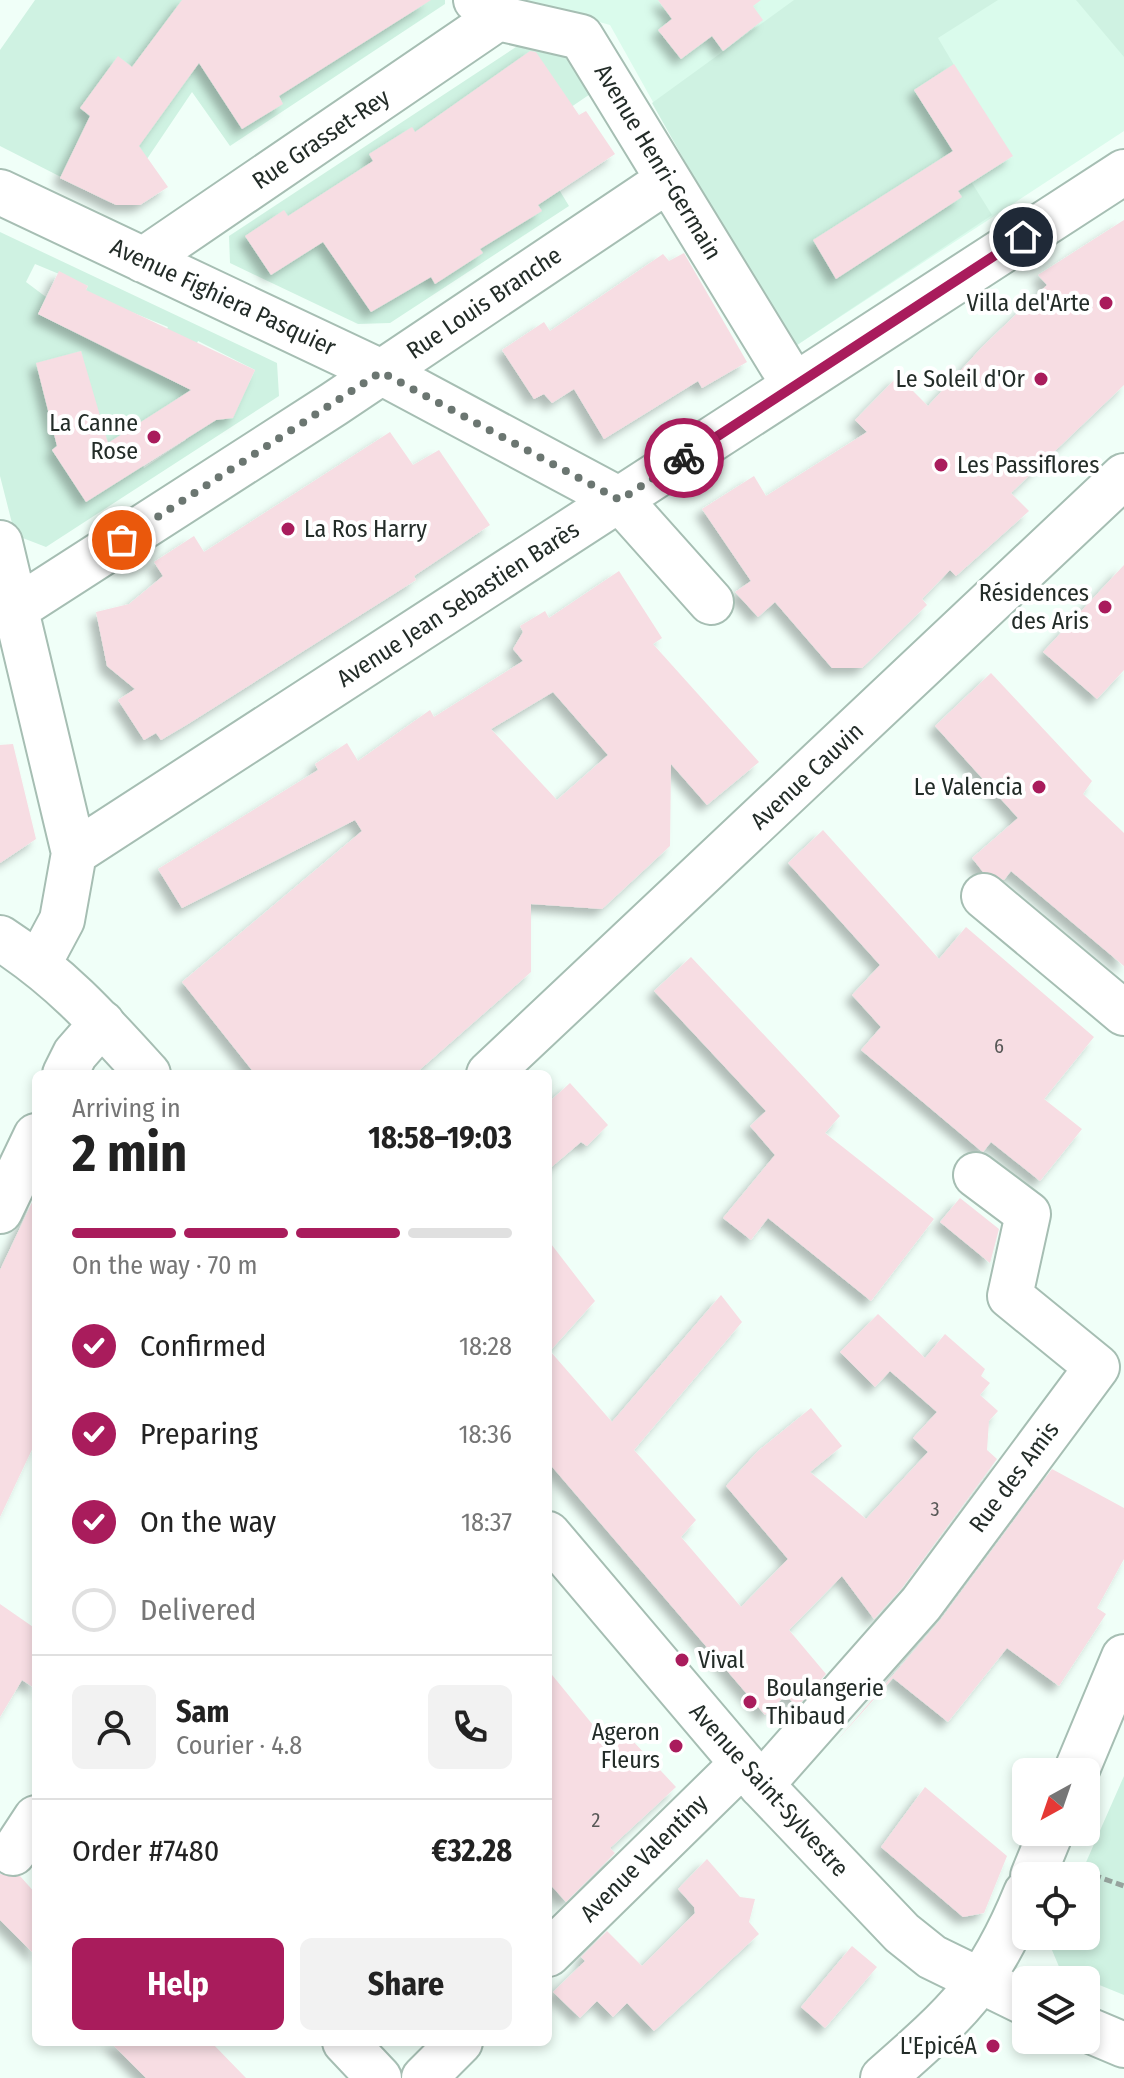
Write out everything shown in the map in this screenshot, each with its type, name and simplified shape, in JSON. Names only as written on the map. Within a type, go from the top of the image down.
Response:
[{"type":"street","name":"Avenue Henri-Germain","points":[[487,9],[581,37],[794,385]]},
{"type":"street","name":"Rue Grasset-Rey","points":[[143,260],[487,9]]},
{"type":"street","name":"Avenue Jean Sebastien Barès","points":[[74,853],[1124,172]]},
{"type":"street","name":"Rue Louis Branche","points":[[17,608],[381,372],[668,180]]},
{"type":"street","name":"Avenue Fighiera Pasquier","points":[[0,192],[381,372],[620,500],[711,602]]},
{"type":"street","name":"Avenue Cauvin","points":[[493,1070],[1124,476]]},
{"type":"street","points":[[0,543],[74,853],[62,920],[39,963]]},
{"type":"street","points":[[984,896],[1124,1013]]},
{"type":"street","points":[[0,938],[39,963],[76,994],[144,1070]]},
{"type":"street","points":[[67,1070],[75,1054],[102,1023]]},
{"type":"street","points":[[0,1211],[32,1144]]},
{"type":"street","name":"Rue des Amis","points":[[751,1774],[921,1604],[1097,1367],[1010,1296],[1028,1214],[976,1175]]},
{"type":"street","name":"Avenue Saint-Sylvestre","points":[[552,1539],[751,1774],[902,1933],[932,1957],[1012,1997]]},
{"type":"street","points":[[1082,1758],[1124,1657]]},
{"type":"street","name":"Avenue Valentiny","points":[[552,1950],[751,1774]]},
{"type":"street","points":[[883,2078],[946,2022],[981,1984],[1012,1928]]},
{"type":"street","points":[[1100,2035],[1124,2045]]},
{"type":"street","points":[[349,2046],[379,2078]]},
{"type":"street","points":[[424,2078],[456,2046]]},
{"type":"path","points":[[1100,1877],[1124,1886]]},
{"type":"shaded area","points":[[35,0],[445,0],[445,4],[230,146],[192,92],[116,205],[0,146],[0,50]]},
{"type":"shaded area","points":[[520,0],[1124,0],[1124,131],[791,349],[610,25]]},
{"type":"shaded area","points":[[794,0],[998,0],[938,38],[954,65],[914,90],[992,215],[791,349],[652,103]]},
{"type":"shaded area","points":[[1076,0],[1124,0],[1124,57]]},
{"type":"shaded area","points":[[522,43],[587,62],[602,86],[527,137],[569,206],[390,323],[358,324],[230,263],[229,236]]},
{"type":"shaded area","points":[[0,232],[277,363],[279,396],[46,547],[15,535],[0,476]],"holes":[[[35,264],[88,286],[66,328],[38,314],[46,297],[26,282]],[[129,311],[168,327],[147,369],[110,351]],[[198,341],[255,370],[234,414],[200,378],[184,369]],[[166,407],[186,440],[144,468],[122,434]],[[72,436],[86,501],[52,450]]]},
{"type":"shaded area","points":[[1124,1776],[1124,1995],[1100,1985],[1100,1966],[1059,1966],[1052,1950],[1100,1950],[1100,1862],[1086,1862],[1093,1846],[1100,1846],[1100,1831]]},
{"type":"building","points":[[182,0],[431,0],[279,96],[283,104],[242,129],[199,63],[139,146],[168,187],[140,205],[116,205],[60,178],[90,116],[80,108],[118,56],[132,67]]},
{"type":"building","points":[[658,0],[761,0],[753,6],[763,20],[723,51],[712,36],[681,59],[658,30],[672,19]]},
{"type":"building","points":[[530,51],[536,52],[579,115],[586,111],[615,154],[538,205],[542,211],[480,249],[483,253],[435,284],[431,277],[371,312],[323,242],[271,275],[245,236],[284,210],[288,216],[373,161],[369,154],[412,127],[415,132]]},
{"type":"building","points":[[954,64],[1013,156],[958,191],[962,197],[836,279],[813,240],[953,151],[914,90]]},
{"type":"building","points":[[1124,220],[1124,385],[1011,493],[1029,511],[956,576],[950,570],[922,599],[927,605],[862,668],[832,668],[775,602],[758,617],[735,592],[751,581],[702,509],[754,476],[766,496],[867,432],[855,420],[898,376],[928,406],[983,346],[1047,285],[1038,275]]},
{"type":"building","points":[[684,253],[747,362],[702,388],[698,381],[604,439],[574,389],[552,403],[544,394],[534,399],[502,350],[544,322],[550,331],[663,254],[669,261]]},
{"type":"building","points":[[59,271],[88,286],[86,290],[255,370],[233,418],[216,420],[86,502],[52,450],[57,446],[36,363],[81,351],[108,443],[191,390],[38,314]]},
{"type":"building","points":[[390,432],[413,465],[439,450],[490,525],[414,576],[416,580],[188,724],[161,740],[156,733],[144,740],[118,700],[135,689],[107,666],[96,612],[129,604],[163,576],[154,562],[194,536],[204,552]]},
{"type":"building","name":"Résidences des Aris","points":[[1124,565],[1124,670],[1097,699],[1043,652]]},
{"type":"building","points":[[619,571],[662,638],[653,644],[759,762],[707,805],[671,764],[670,846],[602,909],[531,904],[531,972],[420,1070],[252,1070],[182,982],[362,831],[355,820],[182,908],[158,869],[318,770],[315,764],[347,743],[358,761],[430,710],[434,717],[523,661],[513,649],[523,632],[520,626],[545,611],[549,618]],"holes":[[[553,692],[608,755],[557,800],[491,729]]]},
{"type":"building","name":"Le Valencia","points":[[991,673],[1092,781],[1083,794],[1124,833],[1124,966],[1011,871],[1004,880],[983,872],[972,858],[1018,818],[935,726]]},
{"type":"building","points":[[13,744],[36,839],[0,863],[0,745]]},
{"type":"building","points":[[823,830],[939,959],[966,927],[1094,1037],[1044,1099],[1082,1129],[1040,1181],[991,1142],[983,1152],[980,1150],[861,1050],[881,1027],[852,995],[880,965],[788,863]]},
{"type":"building","points":[[691,957],[840,1116],[825,1133],[934,1219],[871,1301],[768,1218],[751,1240],[723,1218],[775,1155],[750,1126],[766,1111],[654,991]]},
{"type":"building","points":[[570,1083],[608,1125],[587,1146],[581,1142],[552,1167],[552,1099]]},
{"type":"building","points":[[960,1198],[999,1229],[990,1263],[940,1222]]},
{"type":"building","points":[[32,1202],[32,1449],[0,1517],[0,1270]]},
{"type":"building","points":[[552,1245],[595,1301],[552,1349]]},
{"type":"building","points":[[721,1295],[742,1322],[634,1450],[696,1520],[681,1537],[741,1607],[788,1559],[726,1486],[758,1451],[811,1408],[842,1446],[810,1472],[866,1519],[928,1452],[913,1438],[937,1412],[890,1371],[875,1387],[840,1352],[878,1314],[925,1358],[945,1334],[985,1369],[981,1376],[990,1383],[980,1395],[998,1411],[989,1421],[987,1450],[997,1459],[902,1588],[874,1619],[842,1576],[789,1630],[826,1674],[797,1707],[786,1695],[765,1715],[552,1467],[552,1353],[612,1422]]},
{"type":"building","points":[[1052,1469],[1124,1508],[1124,1559],[1097,1608],[1106,1614],[1059,1686],[1007,1648],[948,1722],[893,1678],[834,1744],[941,1619]]},
{"type":"building","points":[[0,1604],[32,1626],[32,1686],[22,1680],[0,1717]]},
{"type":"building","points":[[552,1675],[602,1736],[616,1723],[676,1787],[610,1848],[615,1853],[566,1902],[552,1886]]},
{"type":"building","points":[[925,1787],[1007,1856],[984,1913],[963,1917],[881,1847]]},
{"type":"building","points":[[707,1859],[740,1897],[755,1899],[749,1922],[759,1934],[654,2031],[627,2003],[613,2017],[597,2001],[580,2018],[553,1992],[585,1961],[581,1957],[607,1931],[642,1966],[695,1913],[694,1907],[678,1889]]},
{"type":"building","points":[[0,1874],[20,1876],[32,1890],[32,1952],[0,1920]]},
{"type":"building","points":[[852,1946],[877,1967],[825,2028],[801,2007]]},
{"type":"building","points":[[114,2046],[215,2046],[246,2078],[146,2078]]},
{"type":"way so far","points":[[122,540],[381,372],[620,500],[684,458]]},
{"type":"place","name":"Villa del'Arte","points":[[1106,303]]},
{"type":"place","name":"Le Soleil d'Or","points":[[1041,379]]},
{"type":"place","name":"La Canne Rose","points":[[154,437]]},
{"type":"place","name":"Les Passiflores","points":[[941,465]]},
{"type":"place","name":"La Ros Harry","points":[[288,529]]},
{"type":"place","name":"Résidences des Aris","points":[[1105,607]]},
{"type":"place","name":"Le Valencia","points":[[1039,787]]},
{"type":"place","name":"Vival","points":[[682,1660]]},
{"type":"place","name":"Boulangerie Thibaud","points":[[750,1702]]},
{"type":"place","name":"Ageron Fleurs","points":[[676,1746]]},
{"type":"place","name":"L'EpicéA","points":[[993,2046]]},
{"type":"route","points":[[684,458],[1023,237]]}]
